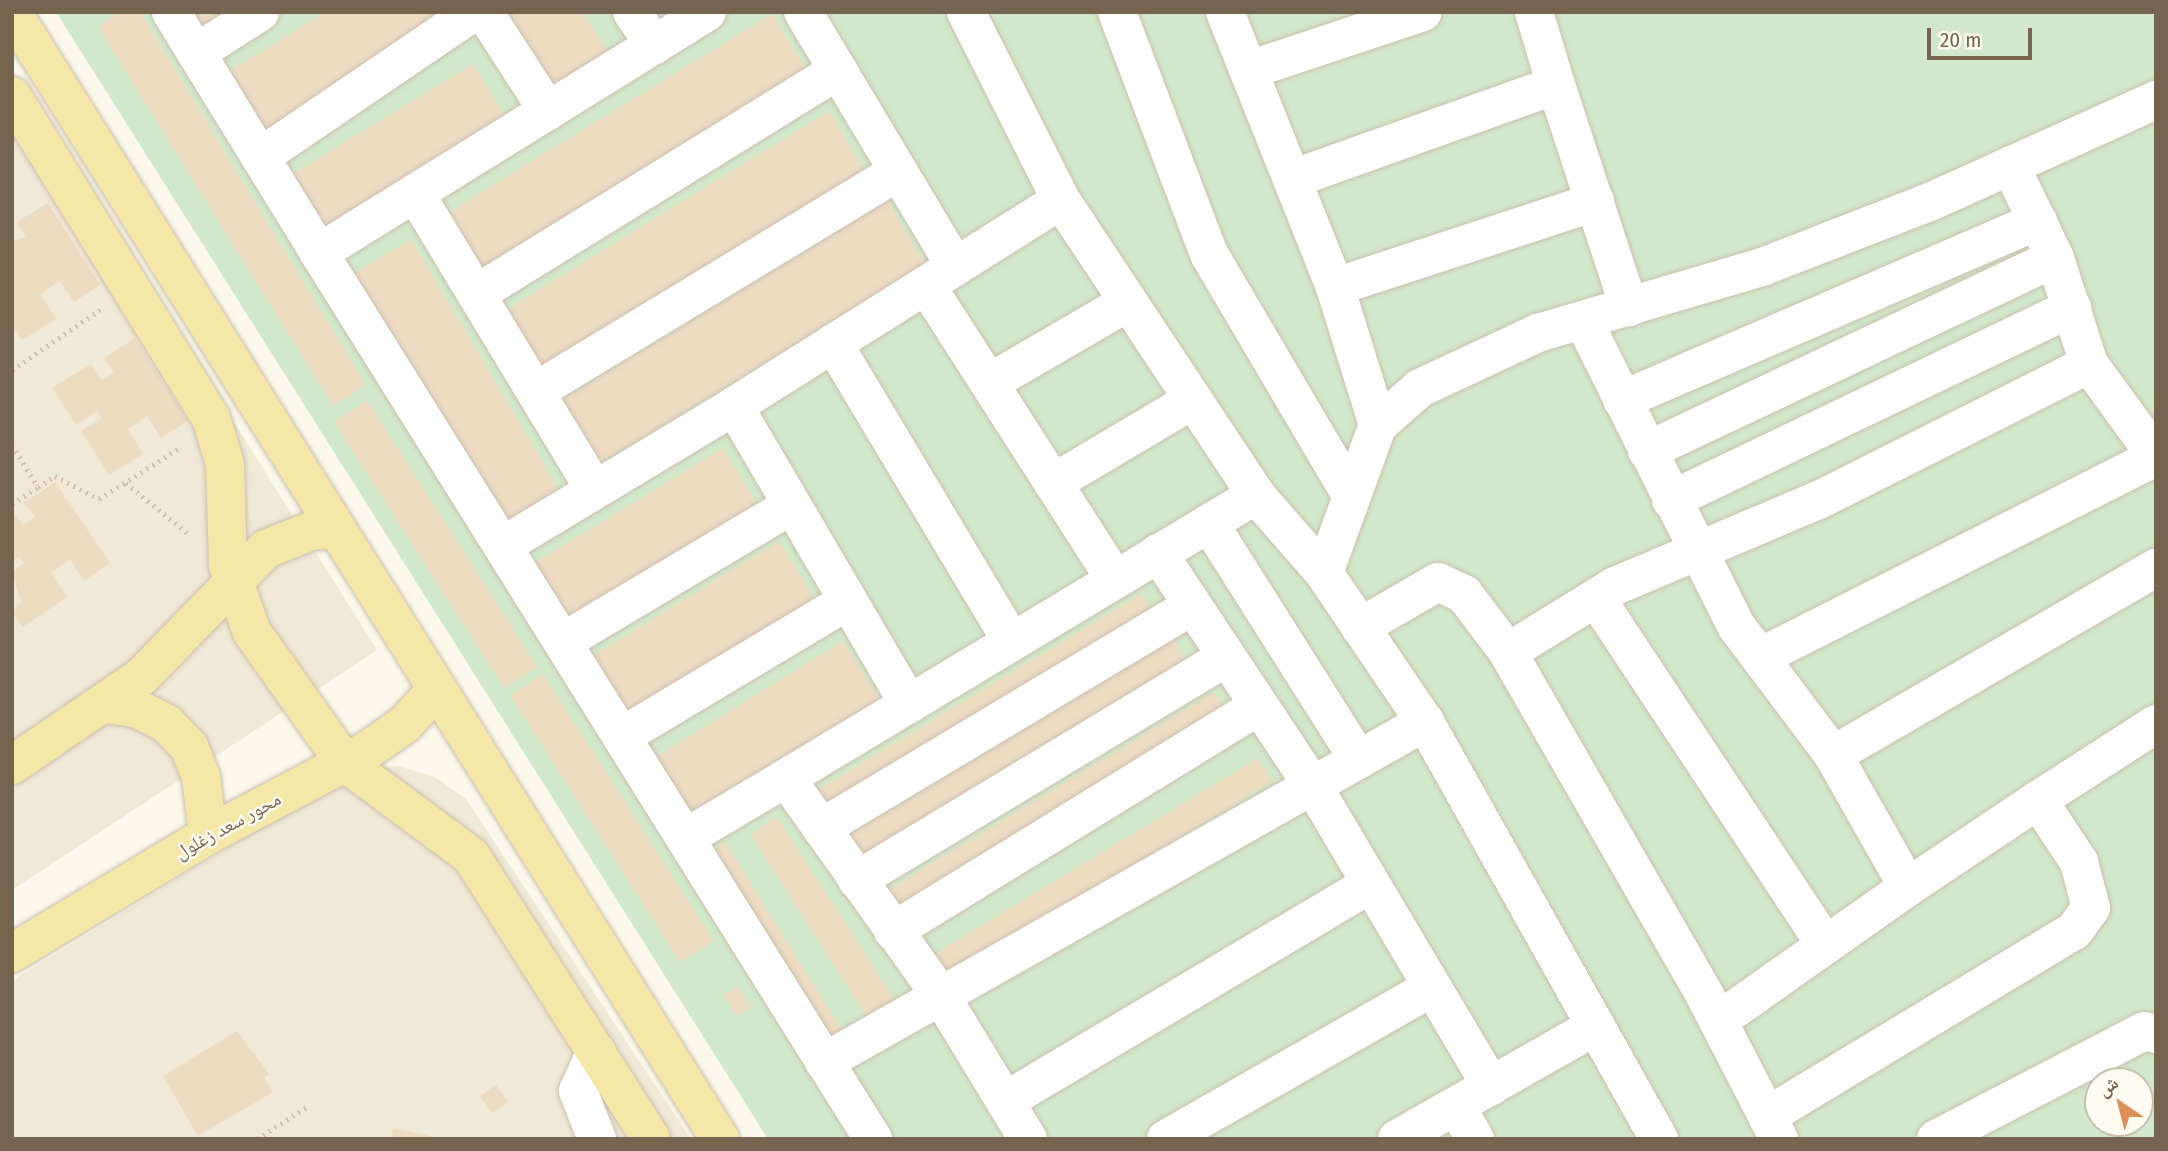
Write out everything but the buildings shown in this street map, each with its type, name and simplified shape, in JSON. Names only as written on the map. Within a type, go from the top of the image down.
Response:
[{"type":"main road","points":[[12,12],[720,1139]]},
{"type":"main road","points":[[12,96],[214,425],[225,464],[230,575],[252,632],[344,762],[471,856],[651,1139]]},
{"type":"main road","points":[[13,763],[107,704],[173,648],[230,575],[266,549],[311,531],[336,529]]},
{"type":"main road","name":"محور سعد زغلول","points":[[12,953],[208,835],[344,762],[404,725],[437,689]]},
{"type":"main road","points":[[107,704],[138,709],[167,724],[189,747],[201,777],[208,835]]},
{"type":"street","points":[[171,12],[318,253],[504,545],[873,1139]]},
{"type":"street","points":[[196,52],[260,12]]},
{"type":"street","points":[[260,157],[473,12]]},
{"type":"street","points":[[484,12],[548,111]]},
{"type":"street","points":[[632,12],[654,45]]},
{"type":"street","points":[[318,253],[707,12]]},
{"type":"street","points":[[803,12],[899,171],[941,276],[989,383],[1115,579]]},
{"type":"street","points":[[966,12],[1061,200],[1255,495],[1324,573],[1425,722],[1596,1026],[1652,1137]]},
{"type":"street","points":[[1117,12],[1209,254],[1350,494]]},
{"type":"street","points":[[1225,12],[1335,287],[1378,425]]},
{"type":"street","points":[[1249,70],[1366,21],[1423,12]]},
{"type":"street","points":[[1534,12],[1629,307]]},
{"type":"street","points":[[476,294],[838,70]]},
{"type":"street","points":[[1292,179],[1556,85]]},
{"type":"street","points":[[1324,573],[1350,494],[1378,425],[1420,388],[1538,334],[1762,267],[2010,165],[2156,100]]},
{"type":"street","points":[[1760,657],[2156,457],[2089,363],[2055,257],[2010,165]]},
{"type":"street","points":[[536,391],[899,171]]},
{"type":"street","points":[[415,193],[596,490]]},
{"type":"street","points":[[504,545],[734,406],[1061,200]]},
{"type":"street","points":[[1335,287],[1595,202]]},
{"type":"street","points":[[1622,400],[2038,221]]},
{"type":"street","points":[[1647,451],[2055,257]]},
{"type":"street","points":[[989,383],[1128,302]]},
{"type":"street","points":[[1671,500],[2072,308]]},
{"type":"street","points":[[1583,320],[1694,548],[1760,657],[1833,755],[1909,887]]},
{"type":"street","points":[[833,343],[1012,642]]},
{"type":"street","points":[[1508,652],[1596,598],[1694,548],[1819,500],[2089,363]]},
{"type":"street","points":[[1053,482],[1193,400]]},
{"type":"street","points":[[734,406],[909,704]]},
{"type":"street","points":[[685,838],[1255,495]]},
{"type":"street","points":[[564,641],[792,505]]},
{"type":"street","points":[[1209,523],[1359,760]]},
{"type":"street","points":[[1158,553],[1256,708],[1313,786],[1491,1086]]},
{"type":"street","points":[[1833,755],[2156,568]]},
{"type":"street","points":[[1360,626],[1438,582],[1464,594],[1508,652],[1718,1021],[1773,1127],[2074,931],[2091,908],[2079,862],[2038,800]]},
{"type":"street","points":[[1596,598],[1826,945]]},
{"type":"street","points":[[622,736],[848,601]]},
{"type":"street","points":[[821,828],[1192,606]]},
{"type":"street","points":[[857,880],[1225,659]]},
{"type":"street","points":[[893,931],[1256,708]]},
{"type":"street","points":[[824,1062],[1425,722]]},
{"type":"street","points":[[1718,1021],[1909,887],[2156,723]]},
{"type":"street","points":[[786,778],[941,996],[1028,1139]]},
{"type":"street","points":[[1005,1101],[1371,884]]},
{"type":"street","points":[[1166,1139],[1432,987]]},
{"type":"street","points":[[1397,1139],[1596,1026]]},
{"type":"street","points":[[1936,1139],[2144,1031],[2156,1034]]},
{"type":"street","points":[[596,1051],[578,1091],[597,1139]]},
{"type":"street","points":[[1456,1106],[1475,1139]]},
{"type":"path","points":[[12,370],[132,288]]},
{"type":"path","points":[[12,504],[55,476],[99,499],[214,425]]},
{"type":"path","points":[[12,445],[38,487]]},
{"type":"path","points":[[127,483],[230,575]]},
{"type":"path","points":[[257,1139],[310,1105]]},
{"type":"shaded area","points":[[12,69],[377,650],[12,890]]},
{"type":"shaded area","points":[[398,766],[435,777],[466,799],[691,1139],[12,1139],[12,981],[331,784],[360,768]]},
{"type":"green space","points":[[56,12],[2156,12],[2156,1139],[768,1139]]}]
